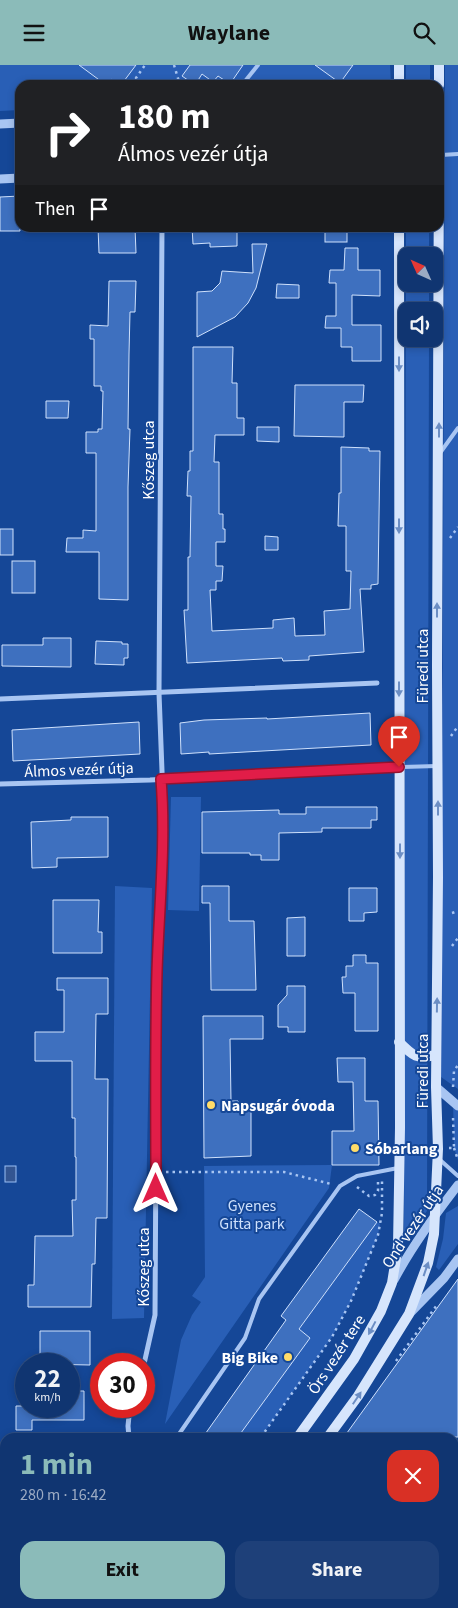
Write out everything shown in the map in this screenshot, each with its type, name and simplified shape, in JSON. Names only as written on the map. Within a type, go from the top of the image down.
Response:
[{"type":"main road","points":[[399,65],[399,80]]},
{"type":"main road","points":[[438,80],[439,65]]},
{"type":"main road","name":"Füredi utca","points":[[392,1283],[398,1246],[400,1167],[399,232]]},
{"type":"main road","name":"Füredi utca","points":[[436,1215],[438,1159],[436,1055],[439,232]]},
{"type":"main road","points":[[399,1042],[409,1052],[419,1057],[436,1055]]},
{"type":"main road","points":[[331,1433],[358,1396],[409,1314],[431,1254],[436,1215]]},
{"type":"main road","name":"Örs vezér tere","points":[[301,1433],[354,1359],[381,1311],[392,1283]]},
{"type":"street","points":[[0,125],[15,124]]},
{"type":"street","points":[[0,179],[15,178]]},
{"type":"street","name":"Kőszeg utca","points":[[146,1353],[155,1315],[157,973],[162,816],[159,693],[162,232]]},
{"type":"street","points":[[0,699],[376,683]]},
{"type":"street","name":"Álmos vezér útja","points":[[0,784],[161,779],[399,767]]},
{"type":"street","points":[[436,1087],[455,1104]]},
{"type":"street","name":"Ond vezér útja","points":[[392,1283],[408,1255],[458,1185]]},
{"type":"street","points":[[409,1314],[444,1278],[458,1259]]},
{"type":"street","points":[[129,1418],[129,1433]]},
{"type":"lane","points":[[246,80],[258,65]]},
{"type":"lane","points":[[444,155],[458,154]]},
{"type":"lane","points":[[439,455],[458,428]]},
{"type":"lane","points":[[399,767],[437,766]]},
{"type":"lane","points":[[438,1159],[458,1176]]},
{"type":"lane","points":[[180,1433],[246,1338],[260,1299],[341,1185],[357,1175],[400,1167]]},
{"type":"path","points":[[137,80],[145,65]]},
{"type":"path","points":[[174,65],[178,80]]},
{"type":"path","points":[[450,539],[458,527]]},
{"type":"path","points":[[451,736],[458,726]]},
{"type":"path","points":[[452,913],[458,911]]},
{"type":"path","points":[[452,946],[458,938]]},
{"type":"path","points":[[455,1104],[454,1071],[458,1065]]},
{"type":"path","points":[[454,1148],[458,1160]]},
{"type":"path","points":[[156,1172],[284,1173],[325,1184],[341,1185],[351,1183],[369,1196],[375,1195],[378,1191],[380,1171]]},
{"type":"path","points":[[264,1433],[332,1337],[351,1301],[378,1235],[382,1213],[380,1171]]},
{"type":"path","points":[[394,1364],[440,1299]]},
{"type":"green space","points":[[0,65],[390,65],[391,80],[15,80],[15,110],[0,111]]},
{"type":"green space","points":[[406,65],[430,65],[430,80],[406,80]]},
{"type":"green space","points":[[445,65],[458,65],[458,1089],[441,1077]]},
{"type":"green space","points":[[406,232],[429,232],[429,247],[406,247]]},
{"type":"green space","points":[[406,293],[429,293],[429,302],[406,302]]},
{"type":"green space","points":[[406,347],[429,347],[427,1211],[404,1241]]},
{"type":"green space","points":[[171,797],[201,797],[199,911],[168,910]]},
{"type":"green space","points":[[115,886],[152,888],[144,1318],[112,1319]]},
{"type":"green space","points":[[453,1102],[458,1106],[458,1160],[454,1148]]},
{"type":"green space","name":"Gyenes Gitta park","points":[[332,1165],[329,1188],[165,1424],[181,1340],[192,1315],[201,1302],[192,1296],[205,1277],[204,1166]]},
{"type":"green space","points":[[458,1206],[458,1244],[439,1270],[436,1267],[443,1239],[446,1213]]},
{"type":"green space","points":[[377,1222],[380,1224],[378,1235],[351,1301],[332,1337],[264,1433],[241,1433],[310,1338],[299,1329]]},
{"type":"shaded area","points":[[5,1166],[16,1166],[16,1182],[5,1182]]},
{"type":"building","points":[[79,65],[136,65],[125,80],[99,80]]},
{"type":"building","points":[[190,65],[243,65],[233,80],[224,80],[218,76],[215,80],[210,80],[202,74],[198,80],[188,80],[182,76]]},
{"type":"building","points":[[315,65],[353,65],[342,80],[336,80]]},
{"type":"building","points":[[15,196],[15,231],[0,231],[0,197]]},
{"type":"building","points":[[98,232],[135,232],[136,253],[99,253]]},
{"type":"building","points":[[192,232],[237,232],[237,246],[210,247],[210,243],[193,244]]},
{"type":"building","points":[[325,232],[347,232],[347,242],[325,242]]},
{"type":"building","points":[[252,244],[267,244],[256,288],[248,303],[235,317],[197,337],[197,292],[212,291],[220,283],[222,271],[253,273]]},
{"type":"building","points":[[345,248],[358,248],[358,270],[380,270],[380,296],[352,295],[352,325],[381,325],[381,361],[352,361],[352,347],[341,347],[341,328],[325,328],[326,316],[336,316],[336,283],[329,283],[330,270],[344,270]]},
{"type":"building","points":[[109,281],[136,281],[135,312],[130,312],[128,600],[99,599],[99,552],[66,552],[67,538],[83,538],[83,530],[96,531],[96,453],[86,453],[86,432],[98,432],[98,429],[102,429],[103,391],[101,391],[101,386],[94,386],[94,339],[90,339],[90,325],[108,326]]},
{"type":"building","points":[[277,284],[299,285],[299,298],[276,298]]},
{"type":"building","points":[[193,347],[233,347],[232,383],[237,383],[237,418],[244,418],[244,435],[215,435],[214,462],[219,462],[219,514],[223,514],[225,542],[216,542],[216,566],[223,566],[222,581],[216,581],[216,590],[210,590],[212,631],[273,628],[273,620],[294,618],[295,636],[325,635],[324,611],[350,609],[351,571],[346,571],[346,526],[338,526],[339,493],[341,493],[341,447],[369,448],[369,451],[380,451],[378,584],[371,585],[371,589],[360,589],[364,652],[309,656],[309,660],[283,661],[282,658],[187,663],[184,610],[188,610],[188,557],[190,557],[191,496],[187,496],[190,451],[193,451]]},
{"type":"building","points":[[295,385],[364,385],[363,402],[344,402],[344,437],[294,436]]},
{"type":"building","points":[[46,401],[69,401],[68,418],[46,418]]},
{"type":"building","points":[[257,427],[279,427],[279,442],[257,441]]},
{"type":"building","points":[[0,529],[13,529],[13,555],[0,555]]},
{"type":"building","points":[[265,536],[278,537],[278,550],[265,550]]},
{"type":"building","points":[[12,561],[35,561],[35,593],[12,593]]},
{"type":"building","points":[[43,638],[71,638],[71,667],[2,666],[2,645],[43,645]]},
{"type":"building","points":[[96,641],[128,644],[128,658],[124,658],[124,665],[95,664]]},
{"type":"building","points":[[370,713],[371,745],[181,754],[180,723],[204,720],[267,719]]},
{"type":"building","points":[[139,722],[140,754],[13,761],[12,730]]},
{"type":"building","points":[[306,807],[377,807],[377,820],[371,820],[371,828],[322,828],[322,832],[279,833],[279,860],[261,860],[261,855],[250,855],[250,853],[202,853],[202,812],[279,810],[279,814],[306,814]]},
{"type":"building","points":[[71,817],[108,817],[108,857],[57,858],[57,867],[32,868],[31,822],[71,820]]},
{"type":"building","points":[[202,886],[229,886],[229,921],[254,921],[256,990],[211,990],[210,903],[202,903]]},
{"type":"building","points":[[349,888],[377,888],[377,912],[364,913],[364,921],[349,921]]},
{"type":"building","points":[[53,900],[99,900],[98,932],[102,932],[102,953],[53,953]]},
{"type":"building","points":[[305,917],[305,956],[287,956],[287,918]]},
{"type":"building","points":[[353,955],[366,955],[366,963],[378,963],[378,1031],[355,1031],[355,993],[343,993],[342,977],[346,977],[346,966],[353,966]]},
{"type":"building","points":[[57,978],[108,978],[108,1014],[96,1014],[95,1079],[108,1079],[107,1218],[96,1218],[95,1264],[92,1264],[91,1307],[28,1307],[28,1285],[34,1285],[35,1236],[73,1236],[72,1200],[76,1200],[76,1157],[75,1118],[72,1118],[72,1061],[35,1061],[35,1032],[64,1032],[64,990],[57,990]]},
{"type":"building","points":[[287,986],[305,986],[305,1032],[288,1032],[288,1027],[278,1027],[278,1005],[287,995]]},
{"type":"building","points":[[203,1016],[263,1016],[263,1039],[230,1039],[231,1101],[238,1101],[238,1109],[251,1109],[251,1156],[204,1158]]},
{"type":"building","points":[[337,1058],[365,1058],[365,1101],[378,1101],[379,1165],[332,1165],[332,1131],[354,1131],[353,1082],[338,1082]]},
{"type":"building","points":[[359,1209],[377,1222],[299,1329],[310,1338],[241,1433],[206,1433],[286,1320],[281,1316]]},
{"type":"building","points":[[458,1279],[458,1433],[347,1433]]},
{"type":"building","points":[[40,1331],[90,1331],[90,1365],[80,1365],[80,1353],[40,1353]]},
{"type":"building","points":[[80,1391],[84,1391],[84,1420],[32,1420],[32,1430],[16,1430],[16,1418],[80,1418]]},
{"type":"place","name":"Napsugár óvoda","points":[[211,1105]]},
{"type":"place","name":"Sóbarlang","points":[[355,1148]]},
{"type":"place","name":"Big Bike","points":[[288,1357]]},
{"type":"route","points":[[156,1189],[157,973],[161,883],[161,779],[399,767]]}]
